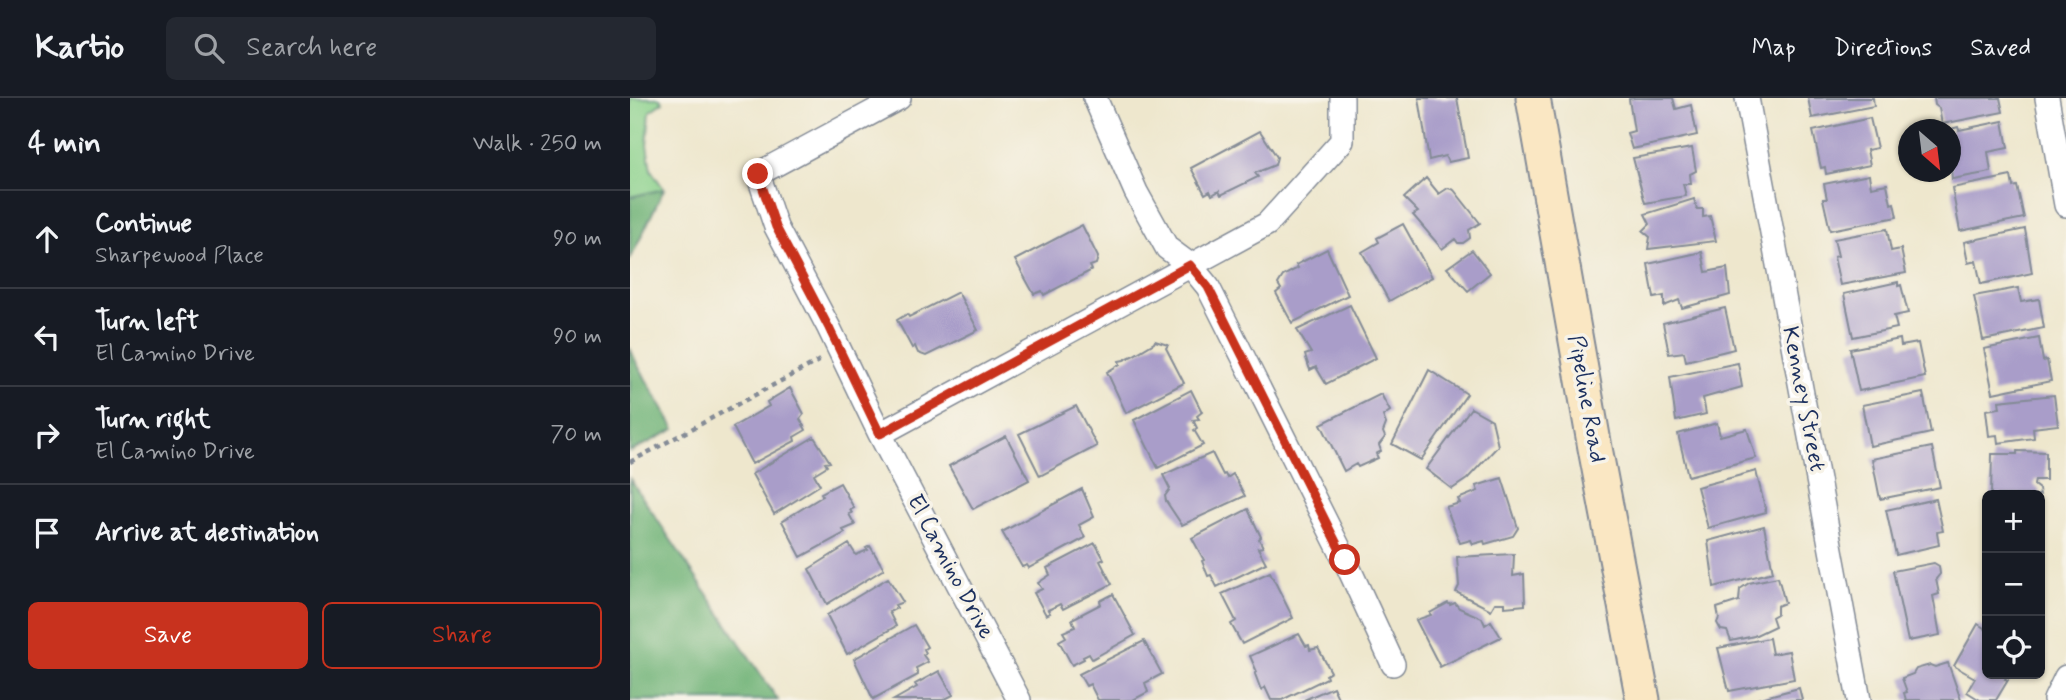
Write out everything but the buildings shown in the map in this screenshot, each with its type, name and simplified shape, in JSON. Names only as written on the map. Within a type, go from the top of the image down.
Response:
[{"type":"main road","name":"Pipeline Road","points":[[1533,98],[1643,700]]},
{"type":"street","name":"El Camino Drive","points":[[900,98],[758,174],[776,227],[1019,700]]},
{"type":"street","points":[[1095,98],[1136,191],[1167,248],[1190,265],[1208,287],[1345,560],[1392,664]]},
{"type":"street","points":[[880,434],[1267,224],[1342,141],[1342,98]]},
{"type":"street","name":"Kenney Street","points":[[1747,98],[1859,700]]},
{"type":"street","points":[[2047,98],[2066,205]]},
{"type":"street","points":[[2055,700],[2066,677]]},
{"type":"path","points":[[630,462],[824,358]]},
{"type":"green space","points":[[630,98],[660,98],[663,102],[650,111],[647,145],[651,170],[664,189],[630,197]]},
{"type":"green space","points":[[664,189],[630,260],[630,197]]},
{"type":"green space","points":[[630,348],[675,429],[630,452]]},
{"type":"green space","points":[[630,479],[778,700],[630,700]]},
{"type":"route","points":[[758,174],[776,227],[880,434],[1190,265],[1208,287],[1345,560]]}]
